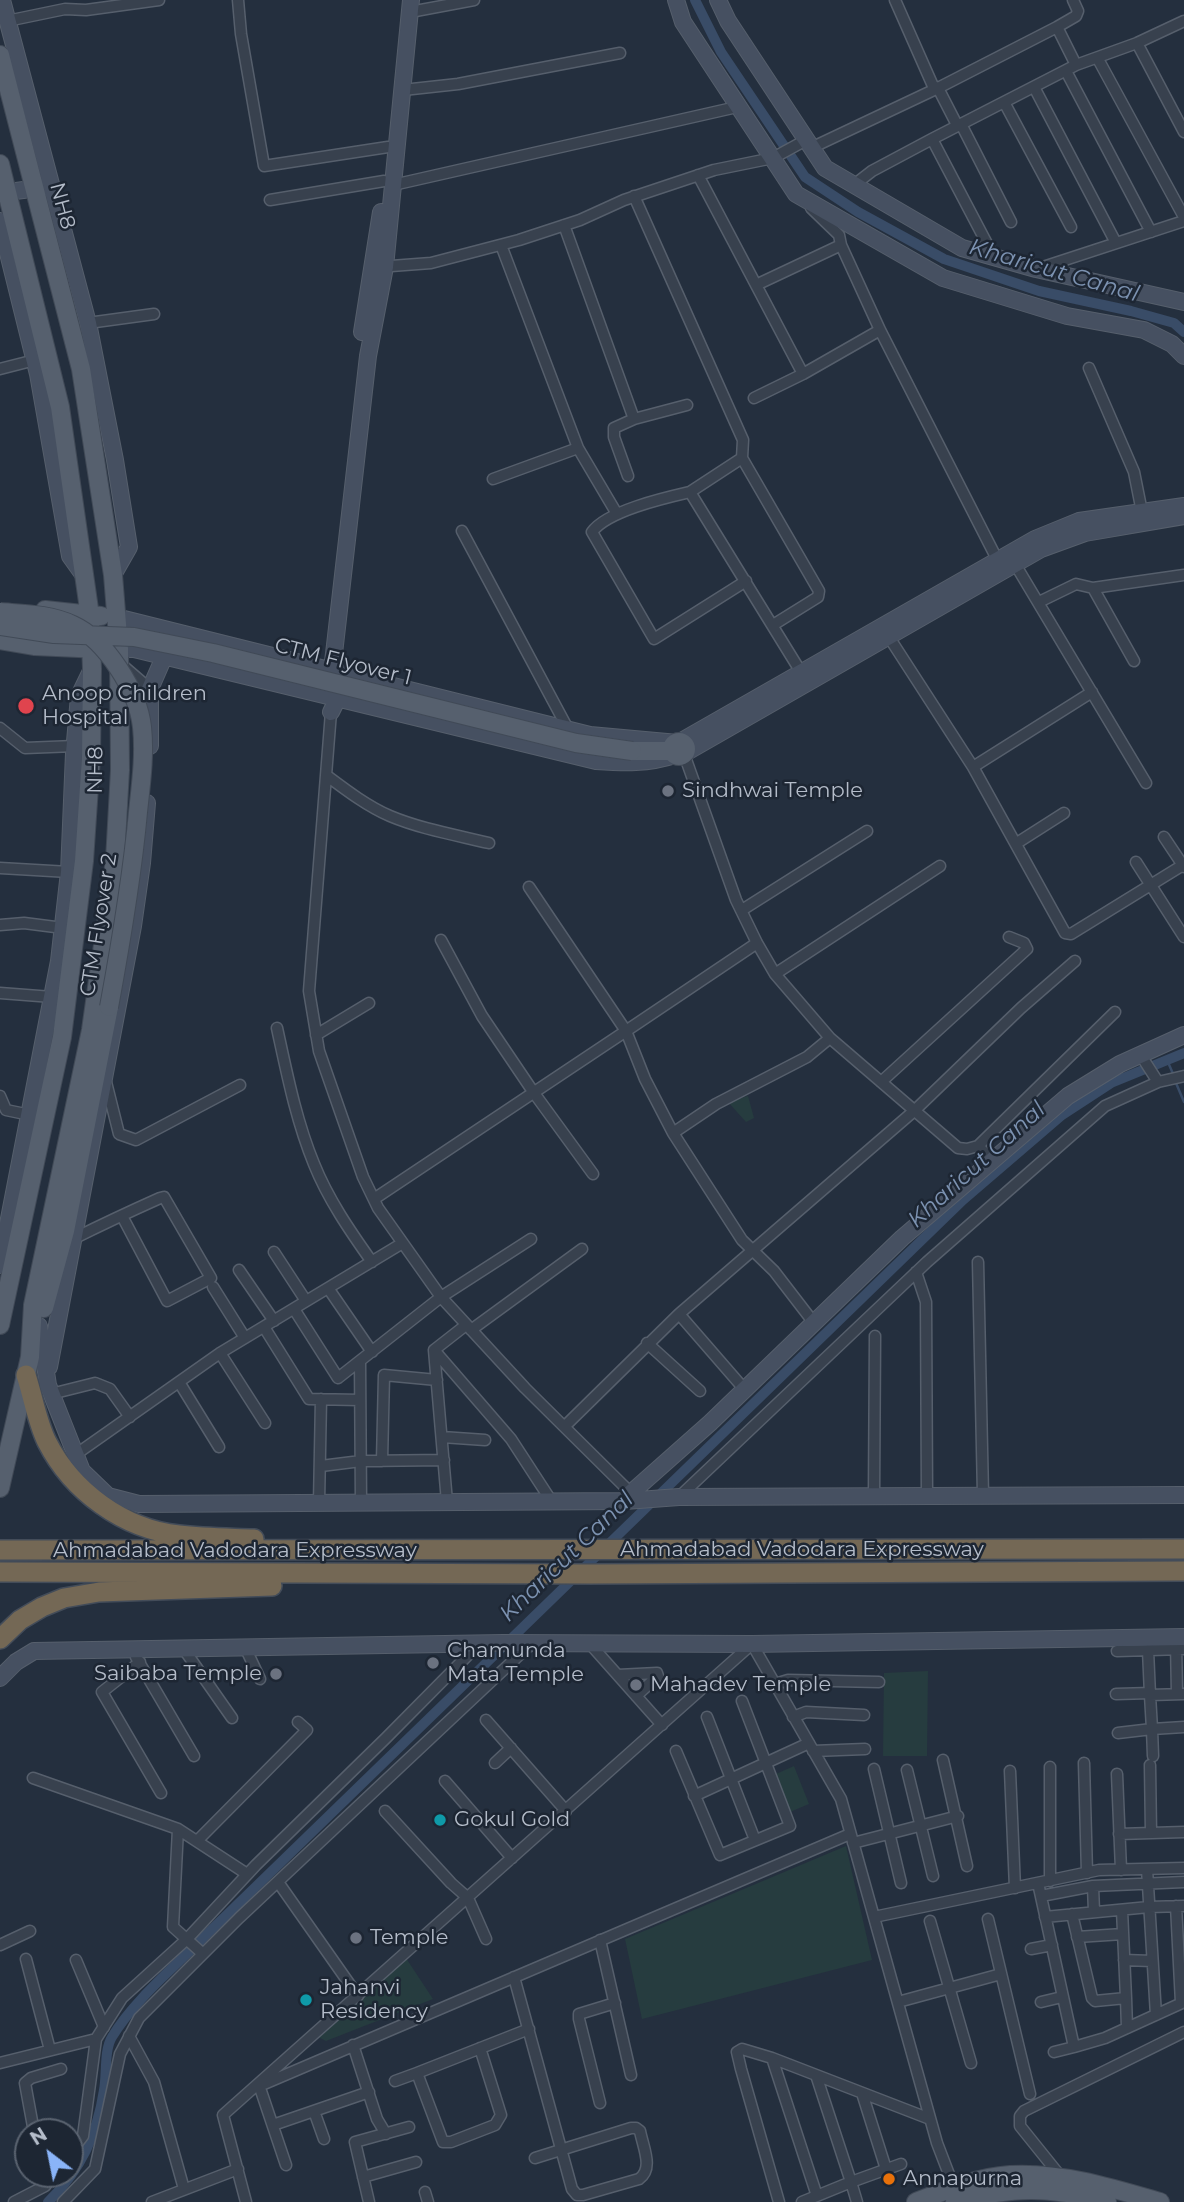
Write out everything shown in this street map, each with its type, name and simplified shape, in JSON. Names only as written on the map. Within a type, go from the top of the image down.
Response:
[{"type":"highway","points":[[28,1366],[47,1441],[69,1475],[98,1503],[135,1524],[176,1535],[333,1542],[380,1551]]},
{"type":"highway","name":"Ahmadabad Vadodara Expressway","points":[[0,1550],[1184,1549]]},
{"type":"highway","name":"Ahmadabad Vadodara Expressway","points":[[0,1572],[591,1574],[1184,1571]]},
{"type":"highway","points":[[0,1639],[20,1620],[43,1606],[64,1598],[99,1592],[394,1581],[430,1573]]},
{"type":"main road","name":"NH8","points":[[0,55],[43,188],[81,369],[113,575],[119,655],[120,770],[115,860],[91,1030],[33,1306],[28,1366],[0,1488]]},
{"type":"main road","name":"NH8","points":[[0,163],[4,192],[60,407],[85,577],[92,649],[91,757],[84,861],[0,1325]]},
{"type":"main road","points":[[0,605],[116,617]]},
{"type":"main road","name":"CTM Flyover 2","points":[[0,612],[53,617],[75,626],[97,643],[125,679],[135,700],[142,725],[144,752],[125,921],[65,1231],[28,1366]]},
{"type":"main road","name":"CTM Flyover 1","points":[[0,626],[54,634],[134,637],[213,653],[576,743],[632,751],[679,751]]},
{"type":"main road","points":[[0,640],[34,646],[92,649],[119,655]]},
{"type":"main road","points":[[956,2197],[1009,2175],[1061,2177],[1160,2202]]},
{"type":"main road","points":[[916,2202],[1023,2189],[1080,2194],[1107,2202]]},
{"type":"street","points":[[2,0],[43,188],[88,323],[115,460],[129,547],[113,575]]},
{"type":"street","points":[[7,21],[65,9],[86,10],[159,0]]},
{"type":"street","points":[[238,0],[241,34],[264,166],[388,147]]},
{"type":"street","points":[[408,4],[474,0]]},
{"type":"street","points":[[676,0],[684,22],[796,194],[839,234],[841,245],[880,331],[1005,565],[1039,602],[1146,783]]},
{"type":"street","points":[[718,0],[728,21],[825,168],[962,248],[1036,269],[1184,302]]},
{"type":"street","points":[[895,0],[933,86],[938,88],[1011,222]]},
{"type":"street","points":[[379,267],[431,263],[500,245],[564,225],[634,196],[698,176],[774,158],[938,88],[1057,27],[1076,16],[1078,11],[1073,0]]},
{"type":"street","points":[[389,183],[388,147],[408,4]]},
{"type":"street","points":[[408,4],[402,90],[379,267],[358,355],[326,669],[332,702],[309,990],[316,1035],[336,1105],[374,1199],[401,1244],[441,1297],[525,1388],[565,1426],[628,1497]]},
{"type":"street","points":[[854,185],[872,171],[1071,68],[1137,43],[1184,21]]},
{"type":"street","points":[[1057,27],[1071,68],[1151,232]]},
{"type":"street","points":[[1137,43],[1184,132]]},
{"type":"street","points":[[402,90],[458,84],[620,53]]},
{"type":"street","points":[[1036,269],[1184,219],[1098,59]]},
{"type":"street","points":[[1034,87],[1116,243]]},
{"type":"street","points":[[1004,102],[1071,227]]},
{"type":"street","points":[[270,200],[389,183],[737,107]]},
{"type":"street","points":[[932,139],[994,257]]},
{"type":"street","points":[[698,176],[803,374]]},
{"type":"street","points":[[4,192],[43,188]]},
{"type":"street","points":[[796,194],[943,278],[1067,316],[1144,330],[1172,344],[1184,356]]},
{"type":"street","points":[[634,196],[743,440],[741,458],[819,591],[818,597],[773,625]]},
{"type":"street","points":[[0,221],[35,359],[69,556],[85,577]]},
{"type":"street","points":[[564,225],[634,419]]},
{"type":"street","points":[[500,245],[578,448],[617,514]]},
{"type":"street","points":[[756,285],[841,245]]},
{"type":"street","points":[[88,323],[153,314]]},
{"type":"street","points":[[754,398],[880,331]]},
{"type":"street","points":[[0,369],[35,359]]},
{"type":"street","points":[[1089,368],[1134,472],[1143,517]]},
{"type":"street","points":[[628,476],[614,437],[614,428],[634,419],[687,405]]},
{"type":"street","points":[[493,479],[578,448]]},
{"type":"street","points":[[741,458],[690,492],[617,514],[597,526],[592,533],[654,639],[746,581]]},
{"type":"street","points":[[690,492],[804,677]]},
{"type":"street","points":[[1143,517],[1184,506]]},
{"type":"street","points":[[150,689],[119,655],[134,649],[332,702],[596,761],[656,761],[679,751],[804,677],[1005,565],[1035,539],[1079,521],[1184,516]]},
{"type":"street","points":[[462,531],[568,729]]},
{"type":"street","points":[[1039,602],[1076,584],[1093,587],[1184,575]]},
{"type":"street","points":[[1093,587],[1134,661]]},
{"type":"street","points":[[116,617],[590,735],[679,751]]},
{"type":"street","points":[[885,631],[973,767],[1068,935],[1183,866],[1164,837]]},
{"type":"street","points":[[46,1376],[134,926],[150,766],[150,689],[164,657]]},
{"type":"street","points":[[0,1265],[4,1225],[30,1115],[53,1039],[52,997],[69,872],[79,696],[92,668]]},
{"type":"street","points":[[973,767],[1092,692]]},
{"type":"street","points":[[0,727],[24,748],[75,746]]},
{"type":"street","points":[[679,751],[742,910],[775,974],[830,1038],[958,1148],[978,1146],[1115,1012]]},
{"type":"street","points":[[326,775],[367,804],[391,816],[438,831],[489,842]]},
{"type":"street","points":[[1017,843],[1064,813]]},
{"type":"street","points":[[742,910],[867,831]]},
{"type":"street","points":[[1136,862],[1184,937]]},
{"type":"street","points":[[775,974],[940,866]]},
{"type":"street","points":[[0,868],[69,872]]},
{"type":"street","points":[[529,887],[626,1031],[645,1079],[673,1133],[742,1240],[774,1270],[814,1323]]},
{"type":"street","points":[[0,925],[24,923],[63,928]]},
{"type":"street","points":[[881,1082],[1027,948],[1024,943],[1009,937]]},
{"type":"street","points":[[441,940],[482,1016],[593,1174]]},
{"type":"street","points":[[374,1199],[757,943]]},
{"type":"street","points":[[565,1426],[679,1314],[914,1111],[1021,1008],[1075,961]]},
{"type":"street","points":[[0,993],[52,997]]},
{"type":"street","points":[[316,1035],[369,1003]]},
{"type":"street","points":[[277,1028],[292,1100],[314,1164],[343,1222],[372,1262]]},
{"type":"street","points":[[628,1497],[745,1390],[902,1238],[1068,1096],[1140,1054],[1184,1035]]},
{"type":"street","points":[[673,1133],[716,1104],[807,1056],[830,1038]]},
{"type":"street","points":[[1140,1054],[1158,1082]]},
{"type":"street","points":[[105,1076],[118,1134],[136,1140],[240,1085]]},
{"type":"street","points":[[679,1497],[916,1272],[1105,1106],[1158,1082],[1184,1076]]},
{"type":"street","points":[[0,1096],[6,1110],[30,1115]]},
{"type":"street","points":[[978,1146],[992,1160]]},
{"type":"street","points":[[75,1238],[122,1216],[164,1197],[211,1278],[167,1301],[122,1216]]},
{"type":"street","points":[[294,1309],[338,1378],[441,1297],[531,1238]]},
{"type":"street","points":[[75,1455],[220,1353],[401,1244]]},
{"type":"street","points":[[435,1350],[582,1249]]},
{"type":"street","points":[[274,1252],[306,1301]]},
{"type":"street","points":[[978,1262],[983,1495]]},
{"type":"street","points":[[239,1270],[309,1399],[360,1400]]},
{"type":"street","points":[[916,1272],[926,1302],[927,1497]]},
{"type":"street","points":[[213,1287],[246,1338]]},
{"type":"street","points":[[328,1288],[372,1352]]},
{"type":"street","points":[[679,1314],[745,1390]]},
{"type":"street","points":[[39,1326],[51,1394],[82,1471],[108,1496],[139,1504],[552,1502],[628,1497],[1184,1495]]},
{"type":"street","points":[[874,1497],[875,1336]]},
{"type":"street","points":[[648,1343],[700,1391]]},
{"type":"street","points":[[435,1350],[447,1502]]},
{"type":"street","points":[[435,1350],[511,1439],[552,1502]]},
{"type":"street","points":[[220,1353],[265,1423]]},
{"type":"street","points":[[360,1361],[361,1503]]},
{"type":"street","points":[[382,1461],[384,1375],[437,1380]]},
{"type":"street","points":[[179,1382],[219,1447]]},
{"type":"street","points":[[51,1394],[95,1383],[110,1388],[130,1417]]},
{"type":"street","points":[[320,1503],[321,1399]]},
{"type":"street","points":[[442,1437],[485,1440]]},
{"type":"street","points":[[321,1466],[361,1461],[444,1460]]},
{"type":"street","points":[[0,1678],[16,1662],[34,1651],[135,1656],[183,1648],[480,1643],[1180,1643]]},
{"type":"street","points":[[84,2129],[96,2039],[122,1998],[187,1939],[247,1874],[480,1643]]},
{"type":"street","points":[[63,2202],[95,2169],[120,2054],[139,2018],[202,1954],[532,1643]]},
{"type":"street","points":[[1117,1651],[1148,1650],[1180,1643]]},
{"type":"street","points":[[1116,1694],[1181,1694],[1180,1643]]},
{"type":"street","points":[[590,1644],[662,1725]]},
{"type":"street","points":[[752,1644],[841,1799],[930,2119],[956,2197]]},
{"type":"street","points":[[247,2202],[223,2115],[752,1644]]},
{"type":"street","points":[[245,1647],[260,1679]]},
{"type":"street","points":[[183,1648],[232,1718]]},
{"type":"street","points":[[1148,1650],[1152,1729],[1151,1833]]},
{"type":"street","points":[[135,1656],[194,1756]]},
{"type":"street","points":[[135,1656],[102,1692],[161,1793]]},
{"type":"street","points":[[618,1675],[657,1672],[658,1676],[636,1696]]},
{"type":"street","points":[[775,1684],[789,1680],[878,1682]]},
{"type":"street","points":[[676,1751],[720,1855],[790,1826],[742,1701]]},
{"type":"street","points":[[793,1717],[806,1712],[864,1715]]},
{"type":"street","points":[[707,1717],[755,1840]]},
{"type":"street","points":[[486,1720],[566,1811]]},
{"type":"street","points":[[197,1841],[307,1730],[298,1722]]},
{"type":"street","points":[[1118,1733],[1184,1727]]},
{"type":"street","points":[[694,1796],[766,1763],[811,1747],[864,1749]]},
{"type":"street","points":[[495,1763],[511,1748]]},
{"type":"street","points":[[943,1760],[958,1816],[967,1866]]},
{"type":"street","points":[[1084,1763],[1087,1873]]},
{"type":"street","points":[[1050,1767],[1050,1881]]},
{"type":"street","points":[[874,1769],[901,1883]]},
{"type":"street","points":[[907,1770],[933,1876]]},
{"type":"street","points":[[1010,1771],[1015,1888]]},
{"type":"street","points":[[1117,1774],[1121,1870]]},
{"type":"street","points":[[33,1778],[178,1829],[247,1874]]},
{"type":"street","points":[[445,1781],[512,1858]]},
{"type":"street","points":[[385,1811],[468,1898],[486,1939]]},
{"type":"street","points":[[257,2086],[852,1838],[890,1833],[958,1816]]},
{"type":"street","points":[[178,1829],[173,1927],[202,1954]]},
{"type":"street","points":[[1119,1834],[1184,1832]]},
{"type":"street","points":[[768,1835],[773,1847]]},
{"type":"street","points":[[874,1917],[1087,1873],[1184,1868]]},
{"type":"street","points":[[1147,1869],[1156,2015]]},
{"type":"street","points":[[278,1882],[358,1996]]},
{"type":"street","points":[[1041,1896],[1093,1886],[1184,1882]]},
{"type":"street","points":[[1038,1883],[1074,2047]]},
{"type":"street","points":[[1093,1886],[1094,1912]]},
{"type":"street","points":[[1045,1917],[1180,1906],[1183,2002],[1105,2038],[1054,2052]]},
{"type":"street","points":[[1122,1910],[1127,2028]]},
{"type":"street","points":[[1072,1914],[1092,1998],[1096,2001],[1126,1998]]},
{"type":"street","points":[[988,1919],[1030,2094]]},
{"type":"street","points":[[930,1921],[971,2063]]},
{"type":"street","points":[[0,1945],[30,1931]]},
{"type":"street","points":[[1077,1937],[1123,1934]]},
{"type":"street","points":[[600,1941],[631,2075]]},
{"type":"street","points":[[1031,1949],[1052,1945]]},
{"type":"street","points":[[26,1959],[50,2050]]},
{"type":"street","points":[[1124,1959],[1152,1961]]},
{"type":"street","points":[[76,1960],[104,2027]]},
{"type":"street","points":[[898,2002],[1001,1974]]},
{"type":"street","points":[[514,1977],[561,2151],[572,2189],[577,2195],[639,2179],[645,2176],[648,2169],[640,2131],[636,2128],[561,2151],[535,2158]]},
{"type":"street","points":[[1041,2002],[1062,1997]]},
{"type":"street","points":[[600,2103],[579,2014],[615,2003]]},
{"type":"street","points":[[395,2081],[528,2029]]},
{"type":"street","points":[[1061,2177],[1020,2126],[1020,2116],[1024,2111],[1184,2032]]},
{"type":"street","points":[[129,2036],[154,2082],[184,2189]]},
{"type":"street","points":[[1,2059],[96,2039]]},
{"type":"street","points":[[354,2045],[377,2119],[386,2134]]},
{"type":"street","points":[[417,2073],[443,2142],[451,2142],[495,2125],[501,2115],[480,2048]]},
{"type":"street","points":[[779,2202],[737,2052],[741,2049],[772,2057],[930,2119]]},
{"type":"street","points":[[772,2057],[817,2196]]},
{"type":"street","points":[[31,2118],[25,2083],[31,2078],[61,2069]]},
{"type":"street","points":[[816,2075],[857,2202]]},
{"type":"street","points":[[257,2086],[286,2165]]},
{"type":"street","points":[[272,2125],[369,2092]]},
{"type":"street","points":[[862,2092],[886,2169]]},
{"type":"street","points":[[314,2111],[324,2139]]},
{"type":"street","points":[[369,2202],[355,2143],[409,2127]]},
{"type":"street","points":[[363,2176],[416,2162]]},
{"type":"street","points":[[802,2202],[901,2164]]},
{"type":"street","points":[[152,2202],[238,2169]]},
{"type":"street","points":[[14,2202],[41,2188]]},
{"type":"green space","points":[[748,1096],[754,1118],[746,1122],[728,1102]]},
{"type":"green space","points":[[928,1671],[927,1756],[883,1756],[884,1673]]},
{"type":"green space","points":[[794,1766],[809,1804],[790,1812],[776,1774]]},
{"type":"green space","points":[[846,1846],[872,1960],[642,2019],[625,1939]]},
{"type":"green space","points":[[404,1955],[433,1999],[326,2041],[320,2038],[317,2032]]},
{"type":"waterway","name":"Kharicut Canal","points":[[695,0],[721,52],[805,177],[858,212],[944,259],[1039,291],[1174,323],[1184,332]]},
{"type":"waterway","name":"Kharicut Canal","points":[[48,2202],[70,2177],[92,2137],[105,2084],[109,2042],[121,2023],[156,1984],[963,1200],[1062,1115],[1111,1083],[1184,1053]]},
{"type":"waterway","points":[[1167,1060],[1174,1076]]},
{"type":"waterway","points":[[1176,1083],[1184,1102]]},
{"type":"place","name":"Anoop Children Hospital","points":[[26,706]]},
{"type":"place","name":"Sindhwai Temple","points":[[668,791]]},
{"type":"place","name":"Chamunda Mata Temple","points":[[433,1663]]},
{"type":"place","name":"Saibaba Temple","points":[[276,1674]]},
{"type":"place","name":"Mahadev Temple","points":[[636,1685]]},
{"type":"place","name":"Gokul Gold","points":[[440,1820]]},
{"type":"place","name":"Temple","points":[[356,1938]]},
{"type":"place","name":"Jahanvi Residency","points":[[306,2000]]},
{"type":"place","name":"Annapurna","points":[[889,2179]]}]
